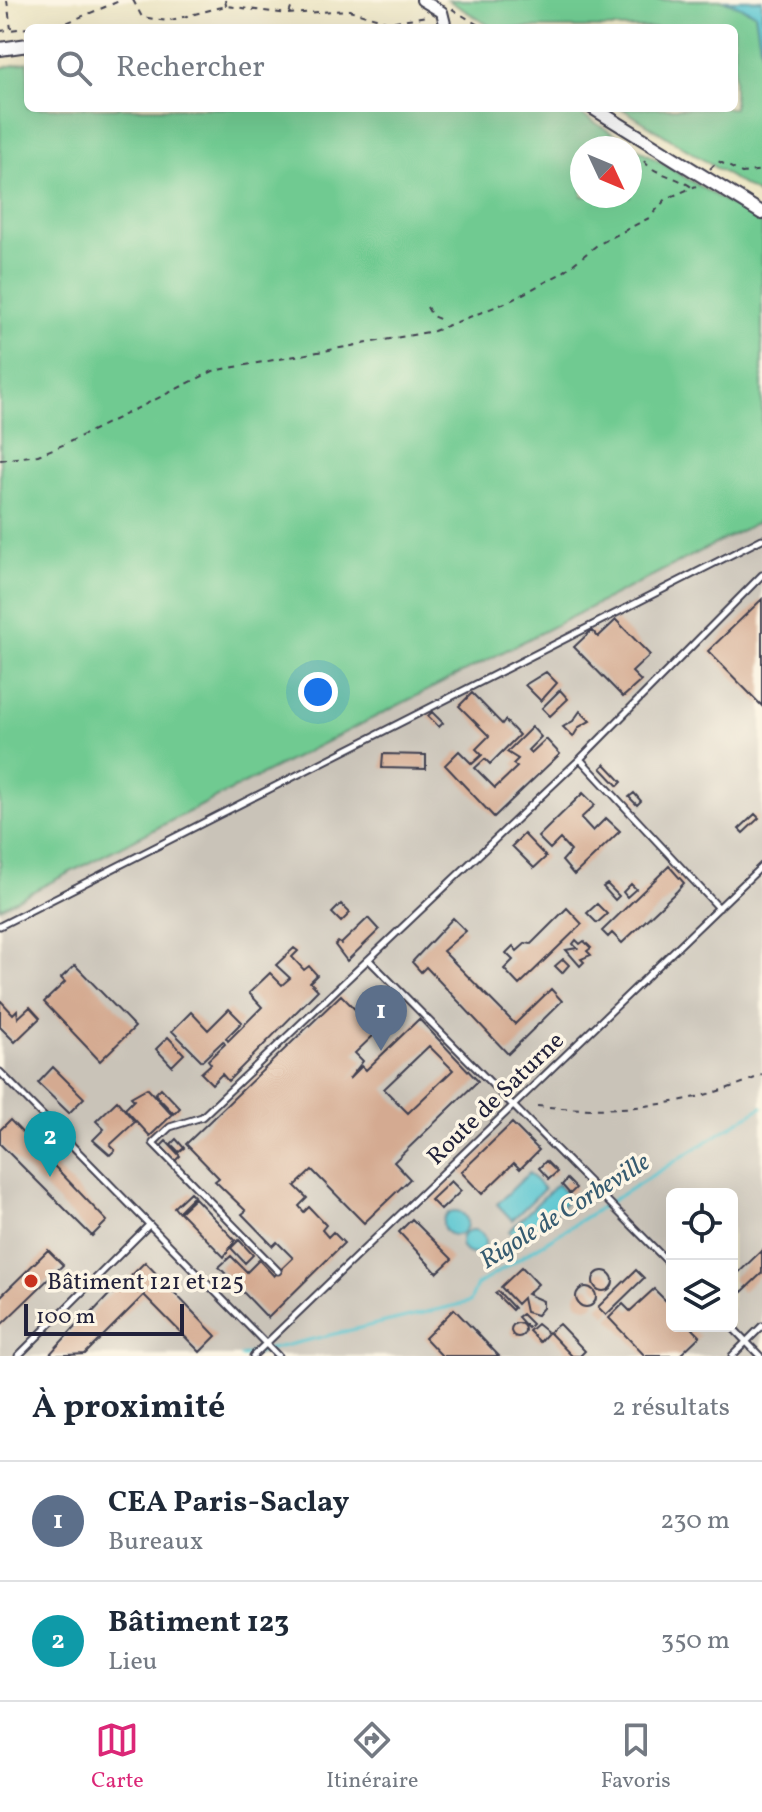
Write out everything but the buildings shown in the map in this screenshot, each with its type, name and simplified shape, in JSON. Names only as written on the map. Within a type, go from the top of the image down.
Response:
[{"type":"street","points":[[422,0],[442,12],[445,24]]},
{"type":"street","points":[[0,49],[24,46]]},
{"type":"street","points":[[600,112],[762,213]]},
{"type":"lane","points":[[0,926],[762,539]]},
{"type":"lane","points":[[278,1271],[153,1143],[170,1127],[202,1117],[580,759],[762,575]]},
{"type":"lane","points":[[580,759],[719,908]]},
{"type":"lane","name":"Route de Saturne","points":[[253,1356],[762,866]]},
{"type":"lane","points":[[369,960],[666,1260]]},
{"type":"lane","points":[[0,1072],[278,1356]]},
{"type":"lane","points":[[18,1356],[149,1225]]},
{"type":"lane","points":[[732,1356],[762,1326]]},
{"type":"lane","points":[[737,1332],[760,1356]]},
{"type":"path","points":[[7,0],[11,29]]},
{"type":"path","points":[[63,24],[122,0]]},
{"type":"path","points":[[133,0],[142,17],[151,21],[167,21],[227,8],[288,14],[337,9],[389,22],[454,9],[477,24]]},
{"type":"path","points":[[225,0],[227,8]]},
{"type":"path","points":[[288,14],[294,0]]},
{"type":"path","points":[[0,31],[24,28]]},
{"type":"path","points":[[644,161],[651,171],[676,176],[694,189]]},
{"type":"path","points":[[0,460],[38,455],[65,444],[213,371],[434,331],[510,301],[562,273],[597,245],[649,218],[666,199],[694,189],[718,161],[742,173],[762,170]]},
{"type":"path","points":[[427,307],[432,316],[442,320]]},
{"type":"path","points":[[537,1106],[593,1109],[690,1100],[727,1091],[762,1075]]},
{"type":"shaded area","points":[[762,520],[762,1356],[0,1356],[0,908]]},
{"type":"green space","points":[[448,0],[762,0],[762,197],[627,112],[738,112],[738,24],[487,24]]},
{"type":"green space","points":[[24,63],[24,112],[578,112],[617,136],[570,136],[570,208],[642,208],[642,151],[762,224],[762,520],[0,908],[0,68]]},
{"type":"water","points":[[723,0],[762,0],[762,58],[755,13]]},
{"type":"water","points":[[529,1173],[544,1189],[512,1220],[497,1204]]},
{"type":"water","points":[[557,1184],[570,1198],[522,1244],[509,1231]]},
{"type":"water","points":[[455,1211],[466,1218],[467,1223],[460,1234],[455,1235],[444,1228],[443,1223],[450,1212]]},
{"type":"water","points":[[473,1230],[484,1237],[485,1242],[478,1253],[473,1254],[462,1247],[461,1242],[468,1231]]},
{"type":"waterway","name":"Rigole de Corbeville","points":[[241,1356],[470,1302],[477,1285],[762,1107]]},
{"type":"place","name":"CEA Paris-Saclay","points":[[381,1051]]},
{"type":"place","name":"Bâtiment 123","points":[[50,1177]]},
{"type":"place","name":"Bâtiment 121 et 125","points":[[31,1281]]}]
